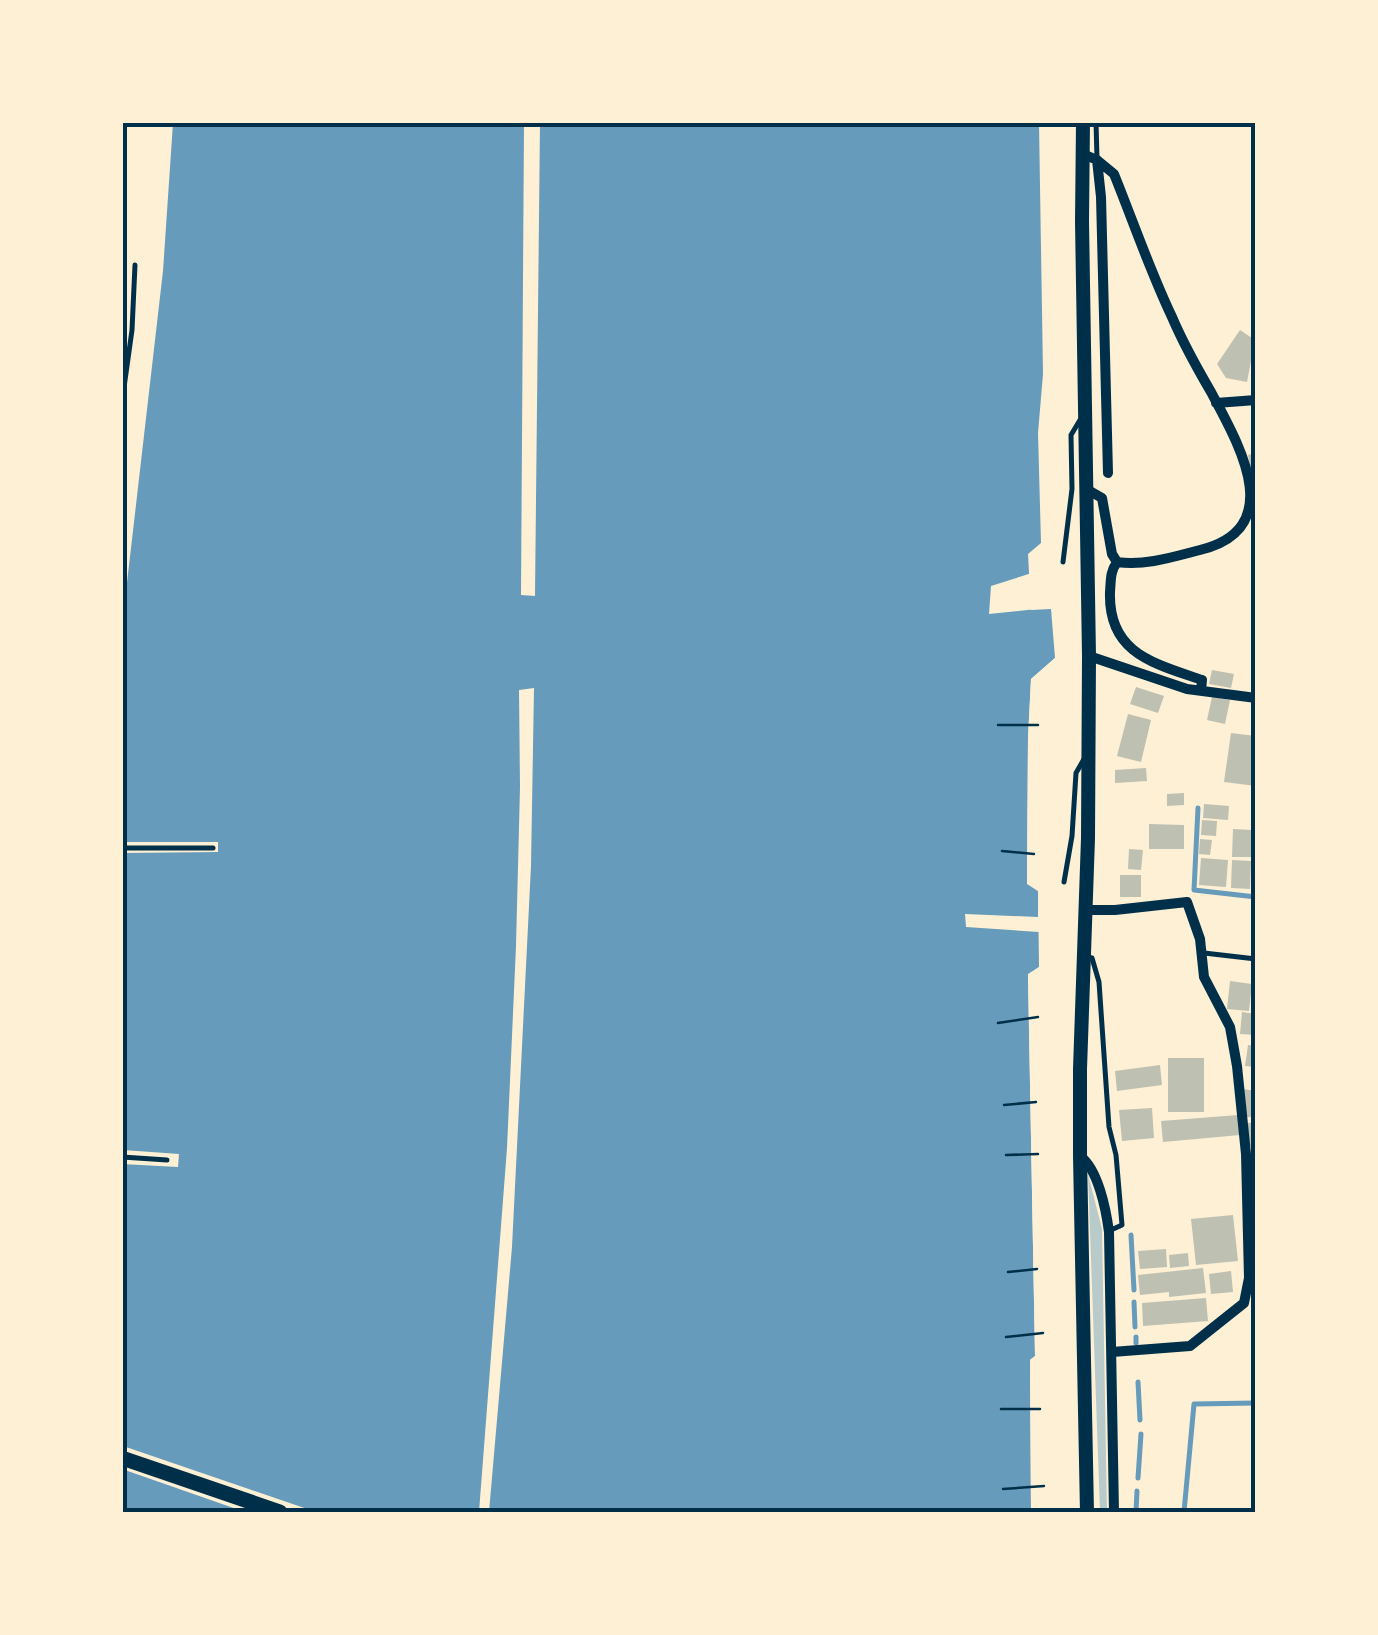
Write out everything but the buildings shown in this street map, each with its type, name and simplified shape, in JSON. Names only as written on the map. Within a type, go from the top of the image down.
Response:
[{"type":"main road","points":[[1083,122],[1090,157],[1084,414],[1089,656],[1080,1156],[1088,1512]]},
{"type":"main road","points":[[122,1458],[280,1512]]},
{"type":"street","points":[[1088,490],[1102,498],[1112,554],[1117,562],[1130,564],[1208,548],[1231,537],[1242,525],[1250,506],[1250,480],[1238,444],[1170,314],[1114,174],[1090,157]]},
{"type":"street","points":[[1090,157],[1101,197],[1108,473]]},
{"type":"street","points":[[1216,402],[1256,400]]},
{"type":"street","points":[[1117,562],[1112,570],[1110,608],[1114,627],[1124,643],[1142,655],[1202,680],[1202,690]]},
{"type":"street","points":[[1089,656],[1186,689],[1256,698]]},
{"type":"street","points":[[1085,910],[1186,902],[1200,939],[1204,977],[1230,1027],[1244,1124],[1249,1278],[1244,1303],[1190,1346],[1112,1352]]},
{"type":"street","points":[[1080,1156],[1090,1163],[1109,1232],[1114,1512]]},
{"type":"lane","points":[[1090,157],[1096,122]]},
{"type":"lane","points":[[122,402],[132,330],[135,264]]},
{"type":"lane","points":[[1063,562],[1072,490],[1071,435],[1084,414]]},
{"type":"lane","points":[[1064,882],[1076,773],[1088,752]]},
{"type":"lane","points":[[122,848],[213,848]]},
{"type":"lane","points":[[1202,953],[1256,959]]},
{"type":"lane","points":[[1084,956],[1092,958],[1099,982],[1108,1127],[1116,1155],[1122,1225],[1109,1232]]},
{"type":"lane","points":[[122,1157],[167,1160]]},
{"type":"path","points":[[998,725],[1038,725]]},
{"type":"path","points":[[1002,852],[1034,854]]},
{"type":"path","points":[[998,1023],[1038,1018]]},
{"type":"path","points":[[1004,1104],[1036,1102]]},
{"type":"path","points":[[1006,1155],[1038,1154]]},
{"type":"path","points":[[1008,1272],[1038,1270]]},
{"type":"path","points":[[1006,1337],[1043,1334]]},
{"type":"path","points":[[1001,1409],[1040,1408]]},
{"type":"path","points":[[1003,1489],[1044,1486]]},
{"type":"shaded area","points":[[1088,1174],[1102,1229],[1107,1512],[1100,1512]]},
{"type":"water","points":[[173,123],[1039,123],[1041,543],[1028,554],[1031,610],[1051,609],[1055,658],[1031,679],[1028,738],[1027,883],[1038,891],[1039,967],[1028,975],[1035,1356],[1030,1360],[1031,1512],[123,1512],[122,626],[163,271]]},
{"type":"pier","points":[[524,123],[540,123],[535,596],[521,595]]},
{"type":"pier","points":[[1035,572],[1036,605],[1056,607],[989,614],[991,586]]},
{"type":"pier","points":[[1060,658],[1036,681],[1033,738],[1032,881],[1043,890],[1044,967],[1033,977],[1040,1356],[1035,1362],[1036,1512],[1031,1512],[1030,1360],[1035,1356],[1028,974],[1039,967],[1039,932],[966,927],[965,914],[1038,917],[1038,891],[1027,884],[1031,679]]},
{"type":"pier","points":[[534,688],[531,866],[512,1247],[489,1512],[479,1512],[507,1148],[516,946],[519,690]]},
{"type":"pier","points":[[123,842],[218,842],[218,852],[122,853]]},
{"type":"pier","points":[[123,1150],[179,1154],[178,1167],[122,1164]]},
{"type":"pier","points":[[123,1446],[316,1512],[245,1512],[122,1469]]},
{"type":"waterway","points":[[1198,808],[1194,890],[1256,897]]},
{"type":"waterway","points":[[1131,1235],[1134,1290]]},
{"type":"waterway","points":[[1134,1302],[1135,1327]]},
{"type":"waterway","points":[[1136,1337],[1136,1343]]},
{"type":"waterway","points":[[1138,1382],[1140,1420]]},
{"type":"waterway","points":[[1184,1512],[1194,1404],[1256,1403]]},
{"type":"waterway","points":[[1138,1478],[1141,1434]]},
{"type":"waterway","points":[[1136,1512],[1137,1491]]}]
